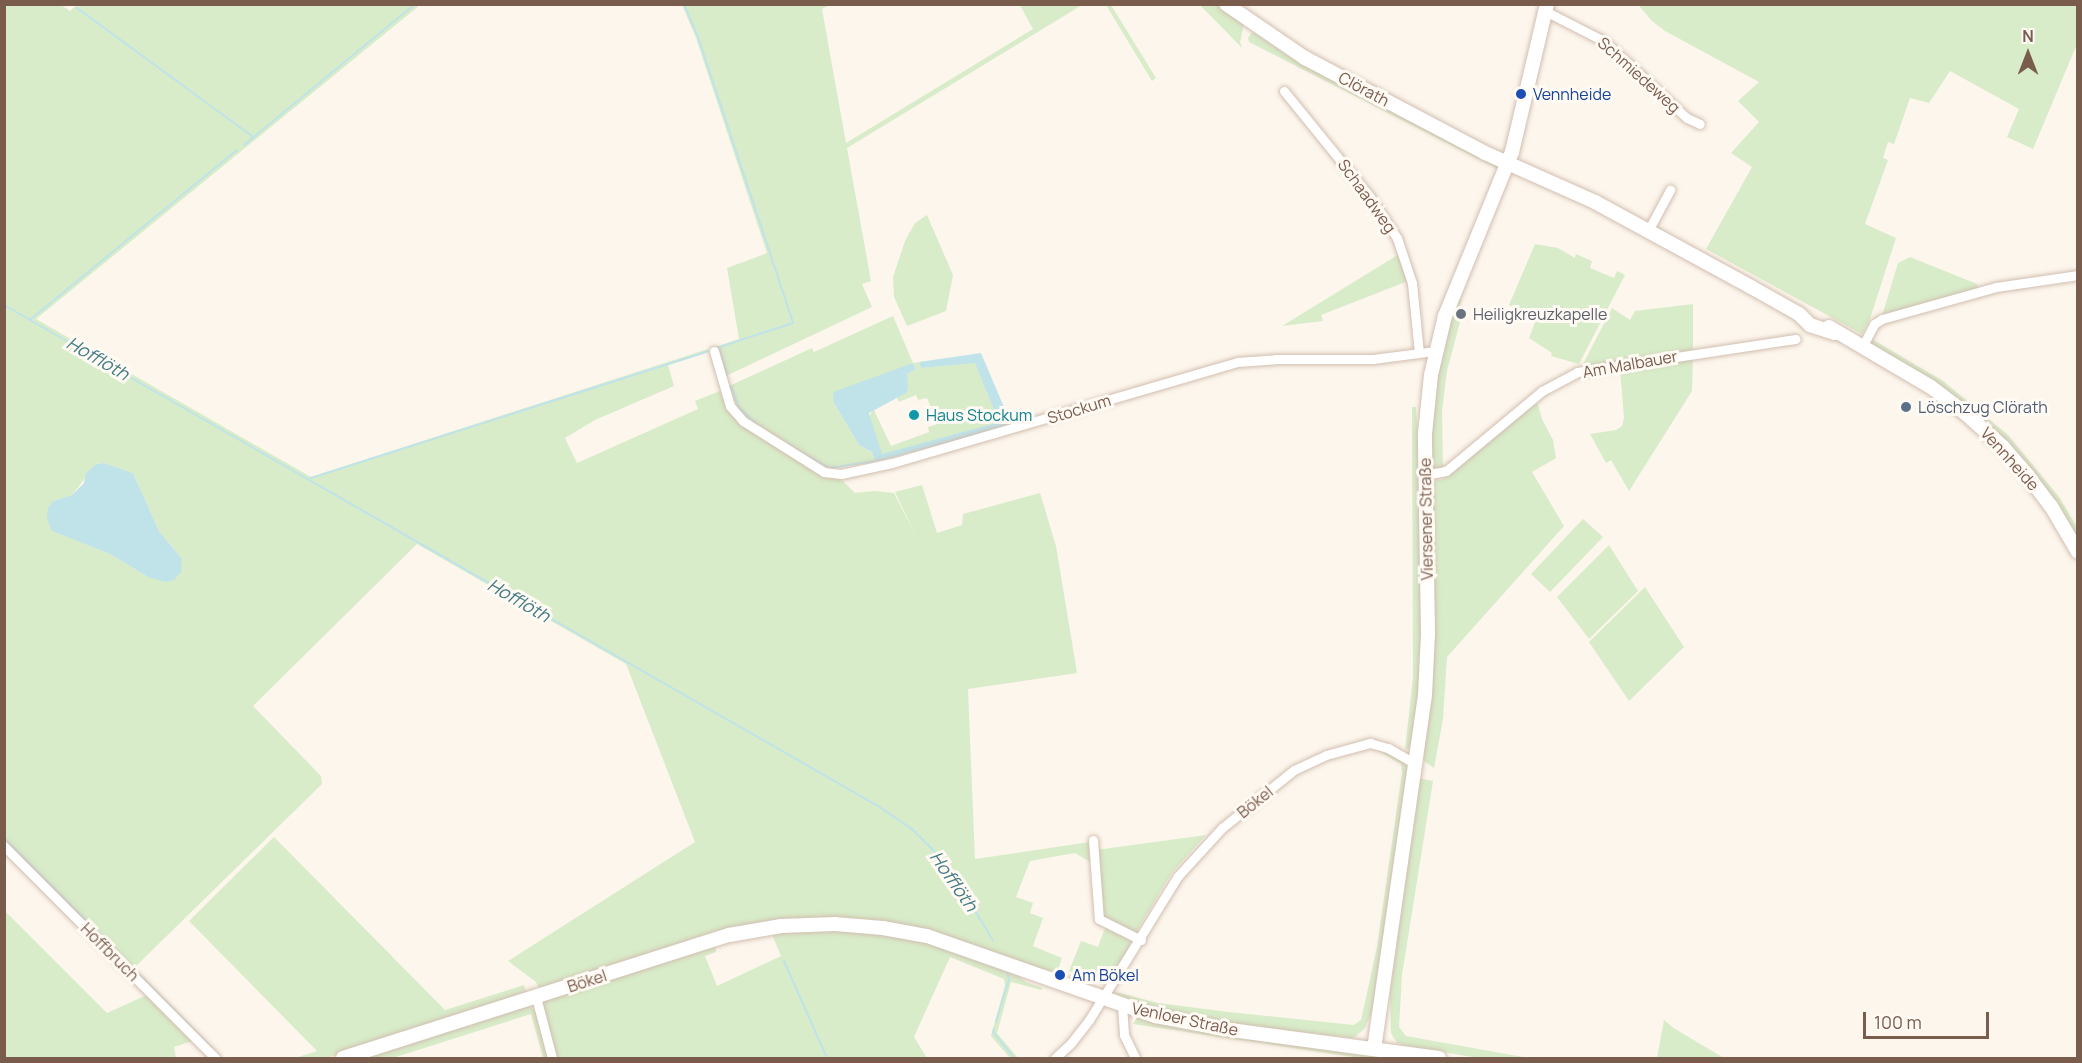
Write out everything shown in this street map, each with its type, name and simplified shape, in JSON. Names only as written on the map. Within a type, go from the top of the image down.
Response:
[{"type":"main road","name":"Clörath","points":[[1226,4],[1305,58],[1508,164]]},
{"type":"main road","name":"Viersener Straße","points":[[1374,1049],[1416,764],[1427,668],[1425,475],[1427,406],[1435,351],[1454,292],[1508,164],[1546,8]]},
{"type":"main road","name":"Vennheide","points":[[1508,164],[1585,197],[1799,314],[1810,325],[1835,333],[1931,387],[1965,412],[2003,447],[2051,506],[2078,552]]},
{"type":"main road","name":"Venloer Straße","points":[[835,924],[883,928],[927,936],[1156,1016],[1224,1029],[1439,1059]]},
{"type":"main road","name":"Bökel","points":[[343,1059],[729,935],[781,926],[835,924]]},
{"type":"street","name":"Schmiedeweg","points":[[1546,8],[1604,41],[1687,118],[1700,124]]},
{"type":"street","name":"Schaadweg","points":[[1284,91],[1370,197],[1397,238],[1412,284],[1419,353]]},
{"type":"street","points":[[1648,231],[1670,190]]},
{"type":"street","points":[[1862,347],[1874,324],[1882,319],[1996,287],[2078,274]]},
{"type":"street","name":"Am Malbauer","points":[[1425,475],[1446,471],[1542,391],[1577,372],[1796,339]]},
{"type":"street","name":"Stockum","points":[[714,351],[730,406],[743,421],[824,472],[841,474],[892,463],[1237,362],[1276,359],[1373,359],[1435,351]]},
{"type":"street","name":"Bökel","points":[[1055,1059],[1078,1035],[1103,999],[1178,876],[1222,828],[1294,770],[1326,755],[1370,743],[1388,748],[1416,764]]},
{"type":"street","points":[[1093,840],[1099,919],[1141,940]]},
{"type":"street","name":"Hoffbruch","points":[[4,846],[215,1059]]},
{"type":"street","points":[[536,997],[552,1059]]},
{"type":"street","points":[[1122,1005],[1124,1035],[1136,1059]]},
{"type":"green space","points":[[78,4],[420,5],[36,319],[311,477],[708,349],[709,352],[668,365],[674,386],[595,420],[565,438],[577,463],[698,409],[695,401],[720,391],[728,412],[743,426],[816,473],[824,477],[840,478],[855,493],[875,491],[894,493],[916,536],[895,492],[922,485],[937,533],[962,525],[963,514],[1040,493],[1056,546],[1077,673],[968,689],[975,859],[1090,842],[1092,863],[1075,853],[1030,861],[1016,897],[1033,903],[1030,913],[1043,918],[1033,946],[1062,958],[1059,967],[1064,970],[1040,971],[991,953],[797,920],[540,991],[536,982],[508,961],[695,842],[626,664],[417,544],[253,706],[321,776],[322,784],[132,970],[5,841],[4,5],[61,5],[70,11]],"holes":[[[104,463],[133,473],[159,531],[182,559],[148,577],[110,554],[53,531],[53,501],[72,495],[96,464]]]},
{"type":"green space","points":[[1641,4],[2077,5],[2077,44],[2033,149],[2007,137],[2019,109],[1950,71],[1929,103],[1910,98],[1894,144],[1888,142],[1883,158],[1888,160],[1865,224],[1896,238],[1870,319],[1862,334],[1706,249],[1752,167],[1731,153],[1759,122],[1738,101],[1759,82],[1665,31],[1652,21],[1640,7]]},
{"type":"green space","points":[[682,5],[830,5],[822,9],[846,143],[1033,29],[1020,5],[1082,5],[847,148],[871,281],[862,284],[872,307],[726,376],[719,349],[715,347],[739,339],[727,268],[767,253],[696,38]]},
{"type":"green space","points":[[1106,5],[1111,5],[1156,78],[1152,81]]},
{"type":"green space","points":[[1200,5],[1220,5],[1244,24],[1240,42],[1242,48]]},
{"type":"green space","points":[[1252,32],[1497,165],[1498,169],[1249,42],[1248,38]]},
{"type":"green space","points":[[927,215],[953,275],[946,311],[907,326],[894,297],[893,277],[905,241],[915,223]]},
{"type":"green space","points":[[1535,244],[1558,248],[1575,258],[1576,254],[1592,261],[1590,268],[1614,278],[1617,271],[1625,275],[1579,364],[1551,356],[1552,353],[1529,338],[1537,317],[1509,305]]},
{"type":"green space","points":[[1401,253],[1408,281],[1321,315],[1323,321],[1282,326]]},
{"type":"green space","points":[[1910,257],[1977,284],[1978,289],[1882,316],[1898,263]]},
{"type":"green space","points":[[1456,299],[1462,300],[1455,316],[1460,322],[1447,371],[1442,411],[1443,469],[1429,467],[1433,385]]},
{"type":"green space","points":[[1693,304],[1693,350],[1581,368],[1612,308],[1630,320],[1635,311]]},
{"type":"green space","points":[[893,316],[913,363],[834,403],[859,445],[872,452],[875,462],[829,469],[747,419],[737,407],[729,386],[812,348],[814,352]]},
{"type":"green space","points":[[1872,339],[1943,381],[2008,435],[2059,497],[2077,527],[2077,543],[2024,463],[1872,347]]},
{"type":"green space","points":[[1693,357],[1692,391],[1629,491],[1611,460],[1606,463],[1590,434],[1616,430],[1622,426],[1624,418],[1620,369]]},
{"type":"green space","points":[[919,362],[921,368],[975,362],[999,422],[882,455],[869,418],[873,408],[891,446],[929,432],[928,427],[938,424],[927,398],[918,400],[916,395],[899,402],[897,398],[908,389],[905,380],[907,374],[916,369],[913,363]]},
{"type":"green space","points":[[1537,401],[1542,419],[1553,440],[1556,458],[1532,472],[1564,526],[1447,657],[1443,719],[1434,768],[1424,761],[1423,749],[1429,482],[1443,479]]},
{"type":"green space","points":[[1412,407],[1416,407],[1420,480],[1423,638],[1415,745],[1405,750],[1413,678]]},
{"type":"green space","points":[[1583,519],[1603,537],[1550,592],[1531,574]]},
{"type":"green space","points":[[1609,545],[1638,591],[1589,639],[1557,597]]},
{"type":"green space","points":[[1645,587],[1684,647],[1629,701],[1589,642]]},
{"type":"green space","points":[[1375,749],[1403,761],[1411,774],[1374,1007],[1365,1028],[1354,1038],[1228,1024],[1158,1011],[1120,999],[1116,992],[1158,1003],[1229,1012],[1354,1025],[1361,1020],[1377,947],[1402,773],[1401,764]]},
{"type":"green space","points":[[1419,778],[1433,781],[1402,975],[1399,1027],[1406,1036],[1529,1058],[1478,1058],[1408,1046],[1397,1043],[1391,1033],[1390,994]]},
{"type":"green space","points":[[1206,835],[1171,874],[1135,934],[1101,917],[1096,850]]},
{"type":"green space","points":[[274,837],[445,1010],[524,985],[527,994],[327,1058],[295,1058],[317,1051],[189,921]]},
{"type":"green space","points":[[4,910],[107,1013],[147,995],[192,1041],[174,1047],[176,1058],[5,1058]]},
{"type":"green space","points":[[1106,925],[1127,936],[1131,946],[1109,981],[1103,984],[1069,971],[1081,941],[1098,947]]},
{"type":"green space","points":[[841,929],[929,942],[1010,969],[1026,982],[1043,988],[1041,990],[1011,982],[997,1033],[1018,1058],[1010,1058],[991,1036],[1005,985],[1004,979],[950,957],[914,1037],[927,1058],[555,1058],[541,1004],[543,1001],[715,946],[716,952],[705,956],[717,986],[781,956],[773,937],[773,930]]},
{"type":"green space","points":[[527,1005],[537,1012],[550,1058],[543,1058],[531,1014],[393,1058],[359,1058]]},
{"type":"green space","points":[[1146,1017],[1400,1058],[1360,1058],[1133,1024],[1137,1018]]},
{"type":"green space","points":[[1664,1020],[1675,1029],[1724,1058],[1657,1058]]},
{"type":"water","points":[[981,353],[1012,426],[875,462],[872,452],[859,445],[834,403],[833,392],[913,363],[916,369],[907,374],[906,393],[869,413],[882,454],[999,422],[975,363],[921,368],[919,362]]},
{"type":"water","points":[[104,463],[133,473],[159,531],[182,559],[181,572],[174,580],[165,582],[148,577],[110,554],[52,531],[47,519],[48,508],[53,501],[72,495],[84,483],[86,473],[96,464]]},
{"type":"waterway","points":[[244,145],[415,4]]},
{"type":"waterway","points":[[684,4],[698,37],[793,323],[719,347],[727,375]]},
{"type":"waterway","points":[[77,8],[253,137]]},
{"type":"waterway","points":[[31,319],[237,150]]},
{"type":"waterway","name":"Hofflöth","points":[[4,305],[878,806],[912,829],[944,861],[993,940]]},
{"type":"waterway","points":[[311,478],[708,351]]},
{"type":"waterway","points":[[731,386],[739,407],[759,426]]},
{"type":"waterway","points":[[789,445],[830,468],[873,461]]},
{"type":"waterway","points":[[4,838],[134,969]]},
{"type":"waterway","points":[[784,961],[827,1058]]},
{"type":"waterway","points":[[137,972],[212,1048]]},
{"type":"waterway","name":"Hofflöth","points":[[996,1022],[1009,979],[1007,973]]},
{"type":"waterway","name":"Hofflöth","points":[[994,1029],[993,1032],[1014,1058]]},
{"type":"place","name":"Vennheide","points":[[1521,94]]},
{"type":"place","name":"Heiligkreuzkapelle","points":[[1461,314]]},
{"type":"place","name":"Löschzug Clörath","points":[[1906,407]]},
{"type":"place","name":"Haus Stockum","points":[[914,415]]},
{"type":"place","name":"Am Bökel","points":[[1060,975]]}]
